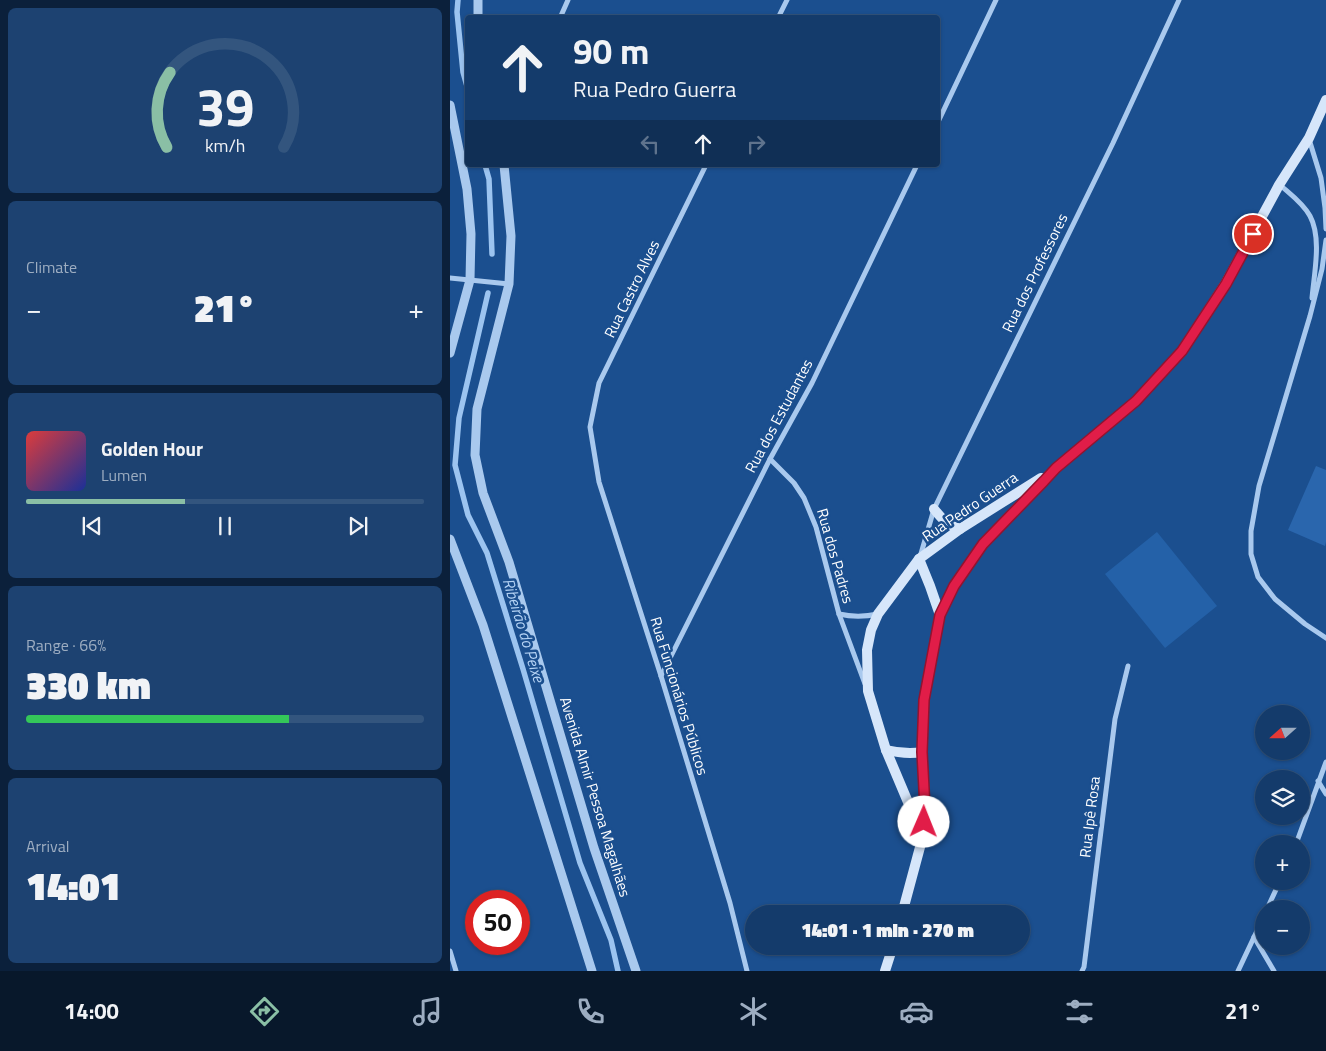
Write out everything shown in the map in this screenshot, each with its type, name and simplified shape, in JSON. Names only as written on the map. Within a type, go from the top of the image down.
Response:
[{"type":"main road","points":[[1056,468],[1136,401],[1182,351],[1226,284],[1279,184],[1309,138],[1326,100]]},
{"type":"main road","name":"Rua Pedro Guerra","points":[[923,836],[886,750],[868,692],[867,650],[871,630],[878,614],[919,559],[960,528],[1011,498],[1056,468]]},
{"type":"main road","name":"Rua Pedro Guerra","points":[[940,615],[954,586],[983,544],[1056,468]]},
{"type":"main road","points":[[934,509],[944,522],[960,528]]},
{"type":"main road","points":[[904,905],[923,836],[925,808],[922,752],[924,700],[940,615],[919,559]]},
{"type":"main road","points":[[886,750],[910,754],[922,752]]},
{"type":"main road","points":[[885,971],[890,955]]},
{"type":"street","points":[[478,0],[478,15]]},
{"type":"street","points":[[561,15],[568,0]]},
{"type":"street","points":[[780,15],[787,0]]},
{"type":"street","points":[[940,118],[996,0]]},
{"type":"street","name":"Rua dos Professores","points":[[919,559],[934,509],[1113,143],[1178,0]]},
{"type":"street","points":[[450,105],[453,137],[467,189],[471,234],[470,280],[450,353]]},
{"type":"street","points":[[1309,138],[1321,178],[1326,229]]},
{"type":"street","name":"Avenida Almir Pessoa Magalhães","points":[[504,167],[511,236],[509,284],[477,409],[475,455],[483,493],[509,562],[594,848],[636,971]]},
{"type":"street","name":"Rua Castro Alves","points":[[590,427],[600,383],[705,167]]},
{"type":"street","name":"Rua dos Estudantes","points":[[661,676],[770,460],[812,383],[916,167]]},
{"type":"street","points":[[1279,184],[1298,201],[1310,216],[1315,230],[1316,250],[1310,316]]},
{"type":"street","points":[[1326,240],[1322,269],[1310,316],[1259,486],[1251,531],[1251,554],[1258,577],[1275,599],[1305,624],[1326,638]]},
{"type":"street","points":[[450,278],[509,284]]},
{"type":"street","name":"Rua Funcionários Públicos","points":[[590,427],[599,482],[661,676],[730,903],[747,971]]},
{"type":"street","name":"Rua dos Padres","points":[[770,460],[794,483],[804,498],[816,527],[839,614],[868,692]]},
{"type":"street","points":[[450,538],[483,625],[592,971]]},
{"type":"street","name":"Rua dos Padres","points":[[839,614],[851,617],[866,617],[878,614]]},
{"type":"street","name":"Rua Ipê Rosa","points":[[1084,970],[1115,719],[1128,666]]},
{"type":"street","points":[[1299,835],[1326,762]]},
{"type":"street","points":[[1318,782],[1326,794]]},
{"type":"street","points":[[1238,971],[1254,937]]},
{"type":"street","points":[[1254,937],[1274,971]]},
{"type":"street","points":[[450,951],[456,971]]},
{"type":"shaded area","points":[[1157,532],[1217,606],[1165,648],[1105,574]]},
{"type":"building","points":[[1316,466],[1326,470],[1325,546],[1288,530]]},
{"type":"waterway","name":"Ribeirão do Peixe","points":[[458,0],[457,12],[465,79]]},
{"type":"waterway","name":"Ribeirão do Peixe","points":[[486,167],[489,179],[492,254]]},
{"type":"waterway","name":"Ribeirão do Peixe","points":[[488,293],[459,418],[455,465],[468,515],[487,553],[580,863],[611,940],[618,971]]},
{"type":"route","points":[[924,822],[922,752],[924,700],[940,615],[954,586],[983,544],[1056,468],[1136,401],[1182,351],[1226,284],[1253,234]]}]
